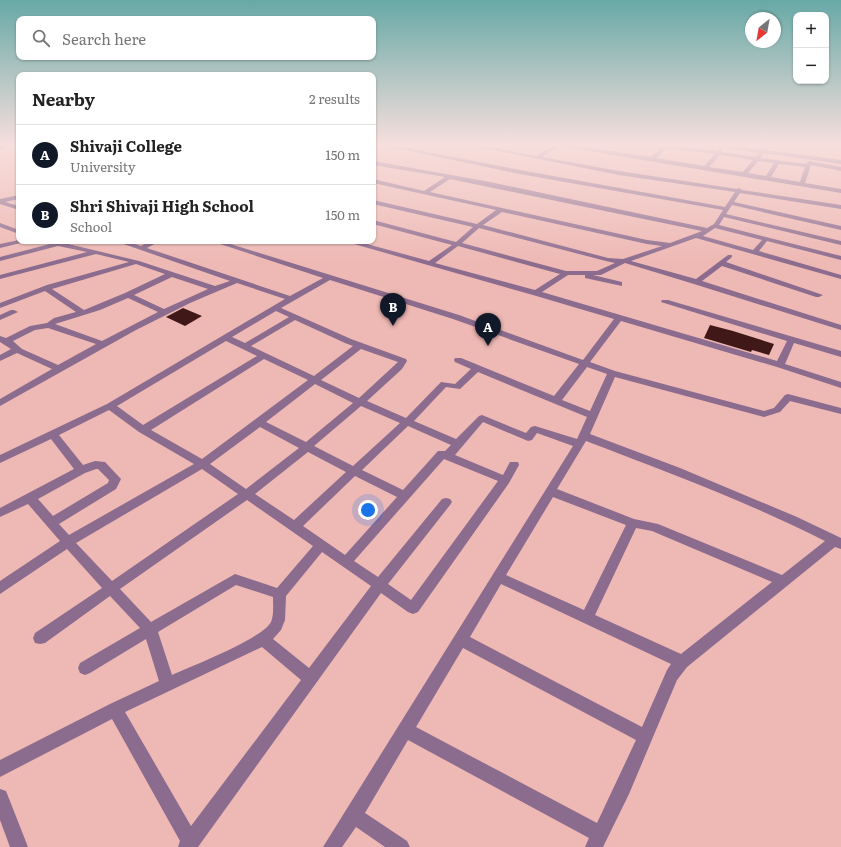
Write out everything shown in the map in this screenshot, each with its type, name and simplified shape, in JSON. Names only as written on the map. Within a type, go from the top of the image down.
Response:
[{"type":"street","points":[[386,184],[647,242],[670,245]]},
{"type":"street","points":[[426,192],[439,184]]},
{"type":"street","points":[[481,184],[707,230]]},
{"type":"street","points":[[579,184],[725,212],[841,242]]},
{"type":"street","points":[[693,184],[841,207]]},
{"type":"street","points":[[802,184],[841,191]]},
{"type":"street","points":[[376,223],[566,273],[598,273],[695,236],[714,226],[739,190]]},
{"type":"street","points":[[0,201],[16,198]]},
{"type":"street","points":[[0,201],[16,207]]},
{"type":"street","points":[[376,203],[478,226],[608,260],[624,262],[697,282],[841,328]]},
{"type":"street","points":[[731,203],[841,228]]},
{"type":"street","points":[[430,264],[502,209]]},
{"type":"street","points":[[0,225],[16,231]]},
{"type":"street","points":[[714,226],[841,258]]},
{"type":"street","points":[[695,236],[841,277]]},
{"type":"street","points":[[755,252],[766,239]]},
{"type":"street","points":[[0,246],[16,243]]},
{"type":"street","points":[[0,259],[58,244],[94,253],[108,254],[137,262],[215,289]]},
{"type":"street","points":[[128,244],[291,299]]},
{"type":"street","points":[[141,248],[150,244]]},
{"type":"street","points":[[224,244],[456,317],[612,373],[764,414],[778,410],[788,397],[841,411]]},
{"type":"street","points":[[360,244],[536,293],[780,365],[841,385]]},
{"type":"street","points":[[0,277],[94,253]]},
{"type":"street","points":[[697,282],[730,256]]},
{"type":"street","points":[[0,306],[47,289],[137,262]]},
{"type":"street","points":[[721,263],[819,295]]},
{"type":"street","points":[[536,293],[566,273]]},
{"type":"street","points":[[575,273],[620,284]]},
{"type":"street","points":[[4,340],[33,328],[49,325],[57,320],[128,295],[172,274]]},
{"type":"street","points":[[0,458],[110,406],[329,277]]},
{"type":"street","points":[[0,403],[164,312],[235,281]]},
{"type":"street","points":[[47,289],[82,312]]},
{"type":"street","points":[[128,295],[164,312]]},
{"type":"street","points":[[665,302],[841,354]]},
{"type":"street","points":[[40,638],[246,496],[360,402],[399,367],[403,361],[360,345],[275,308]]},
{"type":"street","points":[[0,318],[14,312]]},
{"type":"street","points":[[244,347],[295,316]]},
{"type":"street","points":[[556,401],[619,318]]},
{"type":"street","points":[[49,325],[104,344]]},
{"type":"street","points":[[225,337],[314,382],[458,444]]},
{"type":"street","points":[[780,365],[792,339]]},
{"type":"street","points":[[4,340],[18,349],[60,369]]},
{"type":"street","points":[[0,588],[68,542],[202,464],[260,423],[360,345]]},
{"type":"street","points":[[0,358],[18,349]]},
{"type":"street","points":[[143,430],[263,356]]},
{"type":"street","points":[[458,360],[593,416]]},
{"type":"street","points":[[294,528],[407,422],[444,384],[457,387],[477,368]]},
{"type":"street","points":[[332,847],[582,440],[612,373]]},
{"type":"street","points":[[110,406],[143,430],[202,464],[246,496],[413,608],[505,480],[514,465]]},
{"type":"street","points":[[405,730],[597,841],[672,675],[682,662],[783,581],[838,542],[793,520],[683,474],[582,440],[535,429],[528,438],[482,418],[449,453],[450,456]]},
{"type":"street","points":[[260,423],[405,496]]},
{"type":"street","points":[[52,433],[81,470]]},
{"type":"street","points":[[346,562],[442,454],[450,456],[505,480]]},
{"type":"street","points":[[0,513],[81,470],[95,465],[101,465],[116,479],[112,486],[52,523]]},
{"type":"street","points":[[550,491],[633,523],[654,528],[783,581]]},
{"type":"street","points":[[30,498],[68,542],[150,630],[167,684]]},
{"type":"street","points":[[116,709],[189,845],[380,585],[446,502]]},
{"type":"street","points":[[587,618],[633,523]]},
{"type":"street","points":[[0,769],[116,709],[263,639],[272,633],[281,615],[279,594],[321,545]]},
{"type":"street","points":[[498,577],[682,662]]},
{"type":"street","points":[[85,668],[235,579],[279,594]]},
{"type":"street","points":[[263,639],[310,679]]},
{"type":"street","points":[[460,639],[645,736]]},
{"type":"street","points":[[0,797],[19,847]]},
{"type":"street","points":[[353,815],[401,847]]},
{"type":"building","points":[[183,308],[202,316],[185,326],[166,317]]},
{"type":"building","points":[[710,325],[774,344],[769,355],[752,350],[751,352],[704,338]]},
{"type":"place","name":"Shri Shivaji High School","points":[[393,326]]},
{"type":"place","name":"Shivaji College","points":[[488,346]]}]
